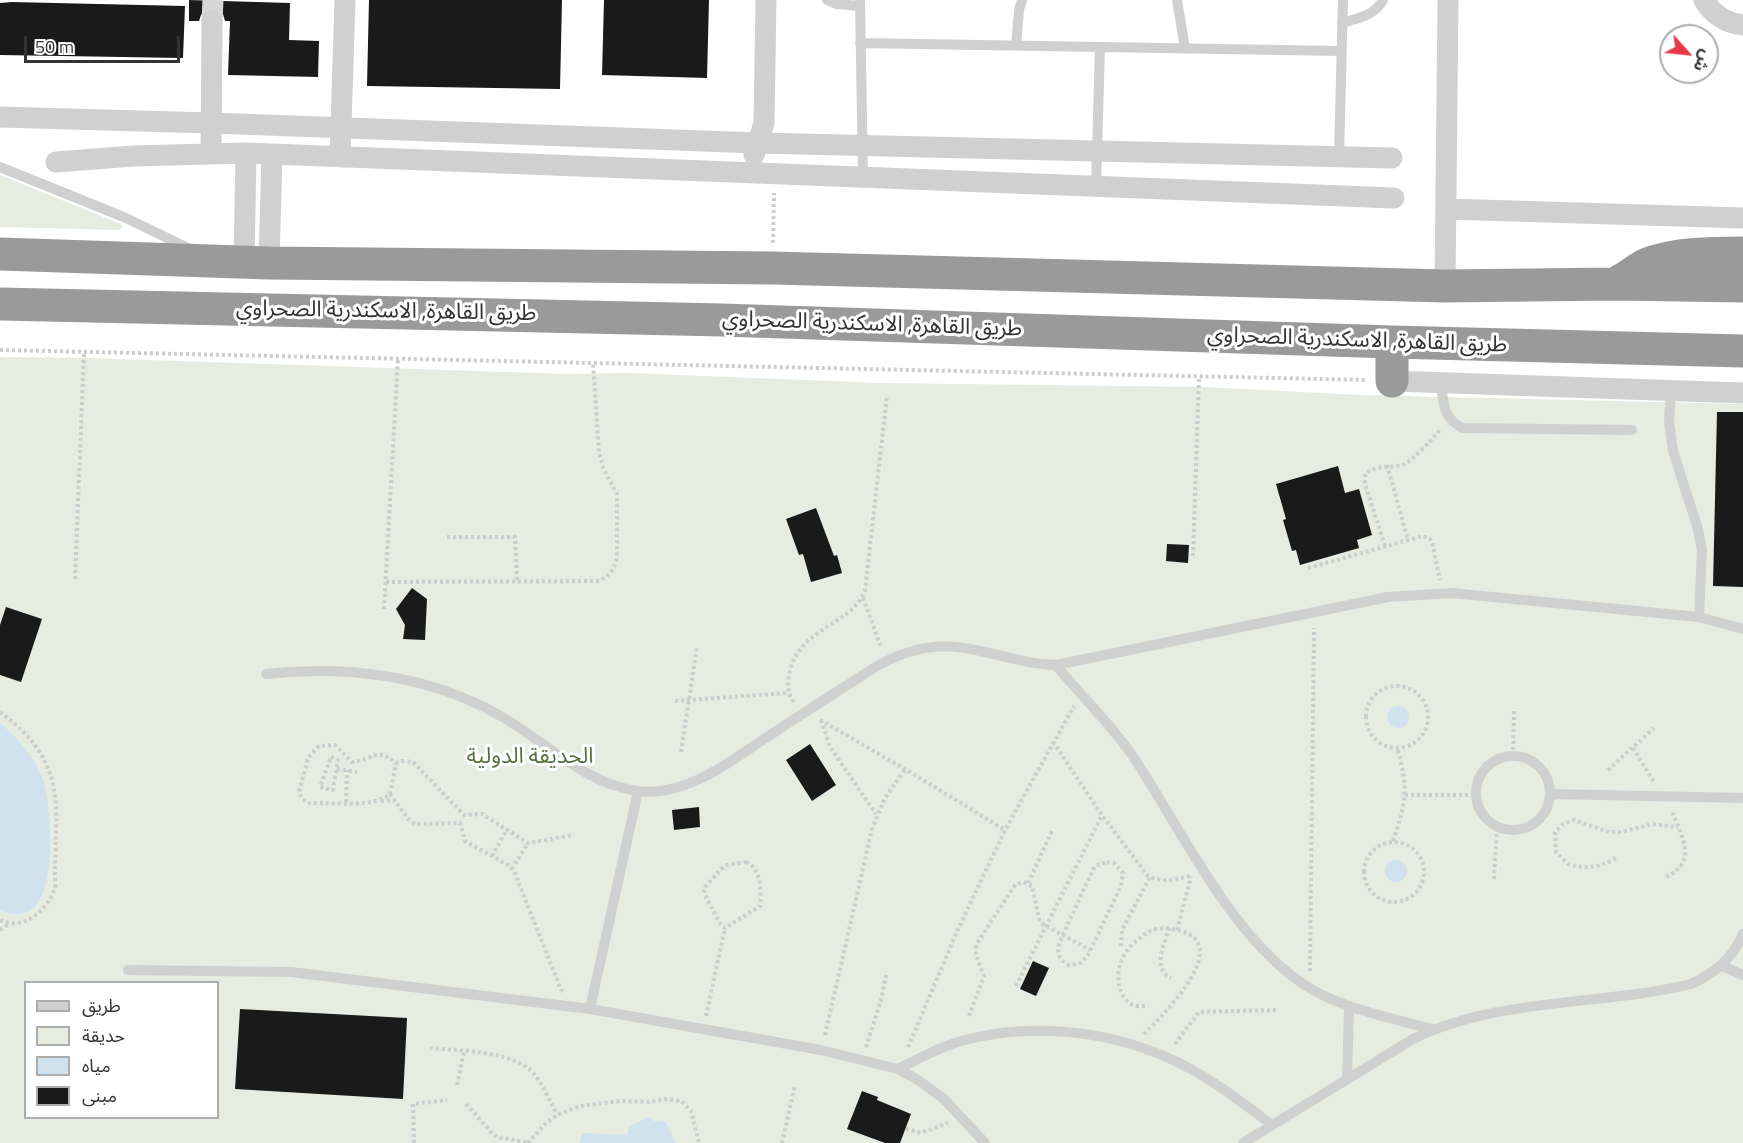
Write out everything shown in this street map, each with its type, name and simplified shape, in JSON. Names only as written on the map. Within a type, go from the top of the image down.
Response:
[{"type":"highway","points":[[1616,284],[1646,265],[1665,260],[1704,254],[1743,253]]},
{"type":"highway","points":[[0,254],[244,262],[773,268],[1445,286],[1616,284],[1743,286]]},
{"type":"highway","name":"طريق القاهرة, الاسكندرية الصحراوي","points":[[0,304],[722,320],[1743,351]]},
{"type":"highway","points":[[1392,342],[1392,381]]},
{"type":"street","points":[[340,157],[345,0]]},
{"type":"street","points":[[747,172],[759,143],[764,116],[766,0]]},
{"type":"street","points":[[1445,286],[1449,0]]},
{"type":"street","points":[[1704,0],[1722,19],[1743,25]]},
{"type":"street","points":[[211,154],[212,21]]},
{"type":"street","points":[[0,117],[759,143],[1392,158]]},
{"type":"street","points":[[244,262],[246,153]]},
{"type":"street","points":[[56,162],[246,153],[1394,198]]},
{"type":"street","points":[[244,262],[273,155]]},
{"type":"street","points":[[1447,209],[1743,218]]},
{"type":"street","points":[[1392,381],[1743,393]]},
{"type":"lane","points":[[827,0],[836,4],[860,3],[863,177]]},
{"type":"lane","points":[[1016,46],[1022,0]]},
{"type":"lane","points":[[1177,0],[1185,48]]},
{"type":"lane","points":[[1339,156],[1343,0]]},
{"type":"lane","points":[[1342,23],[1371,14],[1383,0]]},
{"type":"lane","points":[[860,43],[1341,51]]},
{"type":"lane","points":[[1096,186],[1100,47]]},
{"type":"lane","points":[[0,167],[126,218],[244,262]]},
{"type":"lane","points":[[1440,383],[1444,407],[1450,420],[1455,425],[1470,429],[1632,430]]},
{"type":"lane","points":[[1671,392],[1670,436],[1698,529],[1702,550],[1699,617]]},
{"type":"lane","points":[[266,674],[301,670],[371,673],[438,690],[470,701],[499,715],[583,772],[638,791],[681,785],[722,768],[805,711],[886,661],[915,650],[950,646],[994,652],[1031,663],[1056,665],[1388,597],[1443,593],[1699,617],[1743,629]]},
{"type":"lane","points":[[1056,665],[1131,753],[1205,873],[1254,940],[1288,974],[1310,988],[1349,1007],[1432,1029]]},
{"type":"lane","points":[[1514,756],[1525,758],[1544,771],[1551,794],[1547,808],[1539,820],[1526,828],[1512,831],[1497,828],[1486,820],[1478,808],[1475,795],[1482,772],[1491,763],[1501,758],[1514,756]]},
{"type":"lane","points":[[590,1009],[638,791]]},
{"type":"lane","points":[[1551,794],[1743,798]]},
{"type":"lane","points":[[1243,1143],[1432,1029],[1516,1010],[1676,988],[1706,978],[1722,966],[1743,934]]},
{"type":"lane","points":[[1722,966],[1743,975]]},
{"type":"lane","points":[[128,970],[291,972],[590,1009],[821,1050],[898,1069],[932,1089],[963,1118],[985,1143]]},
{"type":"lane","points":[[1347,1079],[1349,1007]]},
{"type":"lane","points":[[898,1069],[965,1040],[1001,1033],[1072,1033],[1108,1038],[1165,1056],[1228,1093],[1272,1125]]},
{"type":"path","points":[[773,268],[775,174]]},
{"type":"path","points":[[0,350],[1392,381]]},
{"type":"path","points":[[75,579],[84,352]]},
{"type":"path","points":[[384,609],[398,359]]},
{"type":"path","points":[[386,582],[599,581],[609,576],[615,567],[617,558],[617,494],[603,468],[599,452],[592,363]]},
{"type":"path","points":[[1193,556],[1199,377]]},
{"type":"path","points":[[886,661],[862,597],[887,396]]},
{"type":"path","points":[[1385,546],[1363,478],[1371,470],[1408,462],[1450,420]]},
{"type":"path","points":[[1388,465],[1407,540]]},
{"type":"path","points":[[1308,568],[1423,536],[1430,539],[1443,593]]},
{"type":"path","points":[[447,537],[515,537],[517,581]]},
{"type":"path","points":[[862,597],[852,608],[802,645],[791,666],[788,693],[805,711],[1005,830]]},
{"type":"path","points":[[1310,988],[1314,612]]},
{"type":"path","points":[[681,752],[698,647]]},
{"type":"path","points":[[1389,686],[1402,686],[1414,691],[1423,700],[1428,713],[1427,726],[1420,737],[1410,745],[1397,748],[1385,746],[1374,739],[1366,721],[1369,702],[1378,692],[1389,686]]},
{"type":"path","points":[[675,701],[788,693]]},
{"type":"path","points":[[898,1069],[959,927],[1005,830],[1080,695]]},
{"type":"path","points":[[1514,709],[1514,756]]},
{"type":"path","points":[[0,712],[25,734],[46,762],[56,791],[57,806],[55,887],[52,895],[44,909],[38,914],[0,930]]},
{"type":"path","points":[[820,720],[830,747],[876,814]]},
{"type":"path","points":[[1608,770],[1654,728]]},
{"type":"path","points":[[1053,742],[1142,871],[1150,877],[1164,881],[1205,873]]},
{"type":"path","points":[[395,800],[363,804],[309,802],[300,796],[299,792],[307,762],[314,750],[321,745],[335,745],[352,762],[380,754],[396,763]]},
{"type":"path","points":[[1393,841],[1402,815],[1405,795],[1404,776],[1397,748]]},
{"type":"path","points":[[331,757],[338,760],[337,769],[333,790],[320,787],[331,757]]},
{"type":"path","points":[[396,763],[413,762],[464,815],[482,814],[528,843],[574,835]]},
{"type":"path","points":[[380,801],[390,794],[396,763]]},
{"type":"path","points":[[337,769],[357,772]]},
{"type":"path","points":[[821,1050],[876,814],[905,769]]},
{"type":"path","points":[[346,802],[347,770]]},
{"type":"path","points":[[390,794],[409,820],[416,824],[460,823]]},
{"type":"path","points":[[1405,795],[1475,795]]},
{"type":"path","points":[[464,815],[460,823],[465,841],[512,869],[567,1006]]},
{"type":"path","points":[[1016,986],[1102,815]]},
{"type":"path","points":[[1616,858],[1602,866],[1568,864],[1556,852],[1555,832],[1563,824],[1574,820],[1609,832],[1622,832],[1652,824],[1678,827]]},
{"type":"path","points":[[1494,879],[1497,828]]},
{"type":"path","points":[[492,856],[507,829]]},
{"type":"path","points":[[1028,883],[1053,829]]},
{"type":"path","points":[[1393,841],[1405,844],[1416,851],[1423,861],[1424,874],[1421,886],[1412,896],[1401,902],[1388,902],[1377,897],[1368,888],[1364,876],[1364,864],[1371,852],[1380,844],[1393,841]]},
{"type":"path","points":[[512,869],[528,843]]},
{"type":"path","points":[[703,1029],[725,928],[760,906],[758,872],[753,865],[746,862],[727,865],[705,887],[706,899],[725,928]]},
{"type":"path","points":[[1107,862],[1114,863],[1122,873],[1123,880],[1090,950],[1080,963],[1069,965],[1060,958],[1058,952],[1095,866],[1107,862]]},
{"type":"path","points":[[1177,930],[1191,876]]},
{"type":"path","points":[[1121,946],[1122,930],[1150,877]]},
{"type":"path","points":[[969,1016],[984,976],[975,956],[976,945],[1015,885],[1028,883],[1034,890],[1039,919],[1045,926],[1090,950]]},
{"type":"path","points":[[0,920],[10,924]]},
{"type":"path","points":[[1169,928],[1160,964],[1163,973],[1171,978]]},
{"type":"path","points":[[1132,1045],[1176,1000],[1199,961],[1201,954],[1194,936],[1169,928],[1152,930],[1126,953],[1118,969],[1119,987],[1125,1000],[1135,1006],[1148,1005]]},
{"type":"path","points":[[862,1059],[881,1000],[887,972]]},
{"type":"path","points":[[1165,1056],[1199,1012],[1276,1010]]},
{"type":"path","points":[[430,1048],[500,1056],[514,1060],[534,1074],[556,1115]]},
{"type":"path","points":[[457,1084],[464,1052]]},
{"type":"path","points":[[782,1143],[795,1085]]},
{"type":"path","points":[[466,1104],[497,1137],[530,1143],[544,1125],[556,1115],[580,1106],[620,1101],[648,1102],[673,1099],[681,1101],[691,1111],[699,1143]]},
{"type":"path","points":[[414,1143],[412,1104],[447,1100]]},
{"type":"path","points":[[906,1129],[921,1133],[963,1118]]},
{"type":"green space","points":[[0,175],[121,224],[123,227],[119,230],[0,227]]},
{"type":"green space","name":"الحديقة الدولية","points":[[0,357],[566,374],[628,373],[880,383],[1203,387],[1360,395],[1743,404],[1743,1143],[0,1143]]},
{"type":"water","points":[[1398,706],[1406,709],[1409,717],[1406,725],[1398,728],[1390,725],[1387,717],[1390,709]]},
{"type":"water","points":[[0,723],[19,741],[34,761],[46,790],[49,810],[50,856],[47,878],[41,897],[32,909],[18,914],[0,910]]},
{"type":"water","points":[[1396,860],[1404,863],[1407,871],[1404,879],[1396,882],[1388,879],[1385,871],[1388,863]]},
{"type":"water","points":[[648,1117],[654,1121],[666,1122],[675,1143],[580,1143],[582,1133],[627,1135],[629,1127]]},
{"type":"building","points":[[189,0],[290,3],[289,40],[319,41],[318,77],[228,75],[230,21],[225,21],[223,14],[213,8],[205,10],[199,21],[189,21]]},
{"type":"building","points":[[369,0],[562,0],[560,89],[367,86]]},
{"type":"building","points":[[604,0],[709,0],[707,78],[602,75]]},
{"type":"building","points":[[0,3],[185,6],[183,58],[0,55]]},
{"type":"building","points":[[1717,412],[1743,412],[1743,587],[1713,586]]},
{"type":"building","points":[[1338,466],[1345,493],[1359,489],[1372,535],[1357,540],[1359,548],[1300,565],[1296,550],[1292,551],[1276,484]]},
{"type":"building","points":[[816,508],[834,556],[837,555],[842,573],[811,582],[803,554],[799,555],[786,519]]},
{"type":"building","points":[[1167,544],[1189,545],[1188,563],[1166,561]]},
{"type":"building","points":[[412,588],[427,599],[425,640],[403,639],[405,625],[396,609]]},
{"type":"building","points":[[6,607],[42,619],[21,682],[0,675],[0,625]]},
{"type":"building","points":[[810,744],[836,785],[812,801],[786,760]]},
{"type":"building","points":[[699,807],[700,827],[674,830],[672,810]]},
{"type":"building","points":[[1033,961],[1049,968],[1036,996],[1020,989]]},
{"type":"building","points":[[240,1009],[407,1018],[403,1099],[235,1089]]},
{"type":"building","points":[[862,1091],[911,1114],[900,1143],[885,1143],[847,1129]]},
{"type":"tunnel","points":[[212,21],[213,0]]}]
